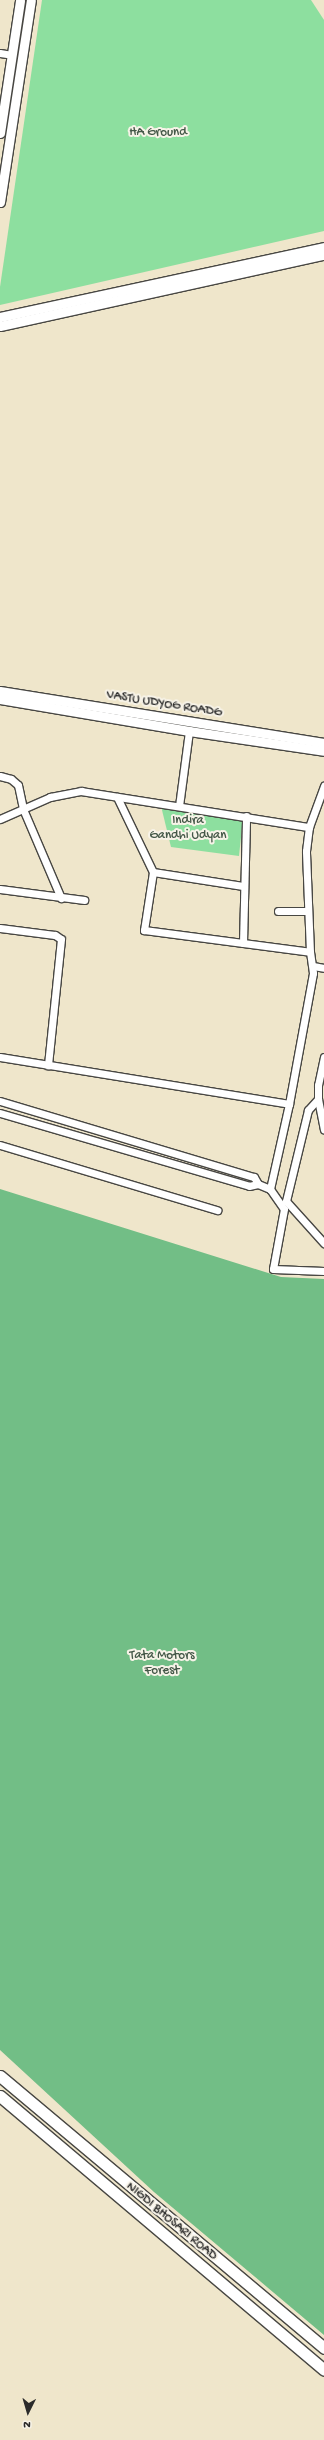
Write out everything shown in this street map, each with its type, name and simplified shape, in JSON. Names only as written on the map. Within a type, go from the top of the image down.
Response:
[{"type":"main road","name":"NIGDI BHOSARI ROAD","points":[[0,2076],[324,2348]]},
{"type":"main road","name":"NIGDI BHOSARI ROAD","points":[[0,2096],[324,2370]]},
{"type":"street","points":[[0,133],[3,95],[12,55],[20,0]]},
{"type":"street","points":[[0,202],[31,0]]},
{"type":"street","points":[[0,53],[12,55]]},
{"type":"street","points":[[3,95],[16,98]]},
{"type":"street","points":[[0,317],[324,247]]},
{"type":"street","points":[[0,326],[324,256]]},
{"type":"street","name":"VASTU UDYOG ROADG","points":[[0,691],[186,728],[324,743]]},
{"type":"street","name":"VASTU UDYOG ROADG","points":[[0,699],[324,750]]},
{"type":"street","points":[[179,806],[186,728]]},
{"type":"street","points":[[0,776],[11,779],[18,785],[23,809],[61,898]]},
{"type":"street","points":[[270,1189],[308,1010],[313,966],[310,952],[306,851],[309,828],[324,786]]},
{"type":"street","points":[[0,819],[50,797],[70,792],[88,792],[246,816],[309,828]]},
{"type":"street","points":[[117,797],[153,872],[144,930],[310,952]]},
{"type":"street","points":[[243,943],[246,816]]},
{"type":"street","points":[[153,872],[244,886]]},
{"type":"street","points":[[0,889],[84,900]]},
{"type":"street","points":[[278,911],[308,911]]},
{"type":"street","points":[[0,928],[55,935],[61,939],[62,943],[48,1065]]},
{"type":"street","points":[[313,966],[324,968]]},
{"type":"street","points":[[0,1057],[289,1104]]},
{"type":"street","points":[[324,1057],[318,1085],[318,1099],[324,1129]]},
{"type":"street","points":[[318,1099],[308,1110],[286,1201],[324,1243]]},
{"type":"street","points":[[0,1102],[254,1178],[258,1184],[270,1189],[284,1209],[273,1269],[324,1271]]},
{"type":"street","points":[[0,1113],[249,1186],[258,1184]]},
{"type":"street","points":[[45,1126],[48,1116]]},
{"type":"street","points":[[0,1145],[217,1210]]},
{"type":"street","points":[[157,1159],[159,1149]]},
{"type":"street","points":[[213,1176],[217,1166]]},
{"type":"green space","name":"HA Ground","points":[[42,0],[311,0],[324,20],[324,231],[0,305],[0,287]]},
{"type":"green space","name":"Indira Gandhi Udyan","points":[[161,806],[243,818],[239,856],[171,847]]},
{"type":"green space","name":"Tata Motors Forest","points":[[0,1189],[281,1277],[324,1279],[324,2335],[154,2192],[0,2050]]}]
